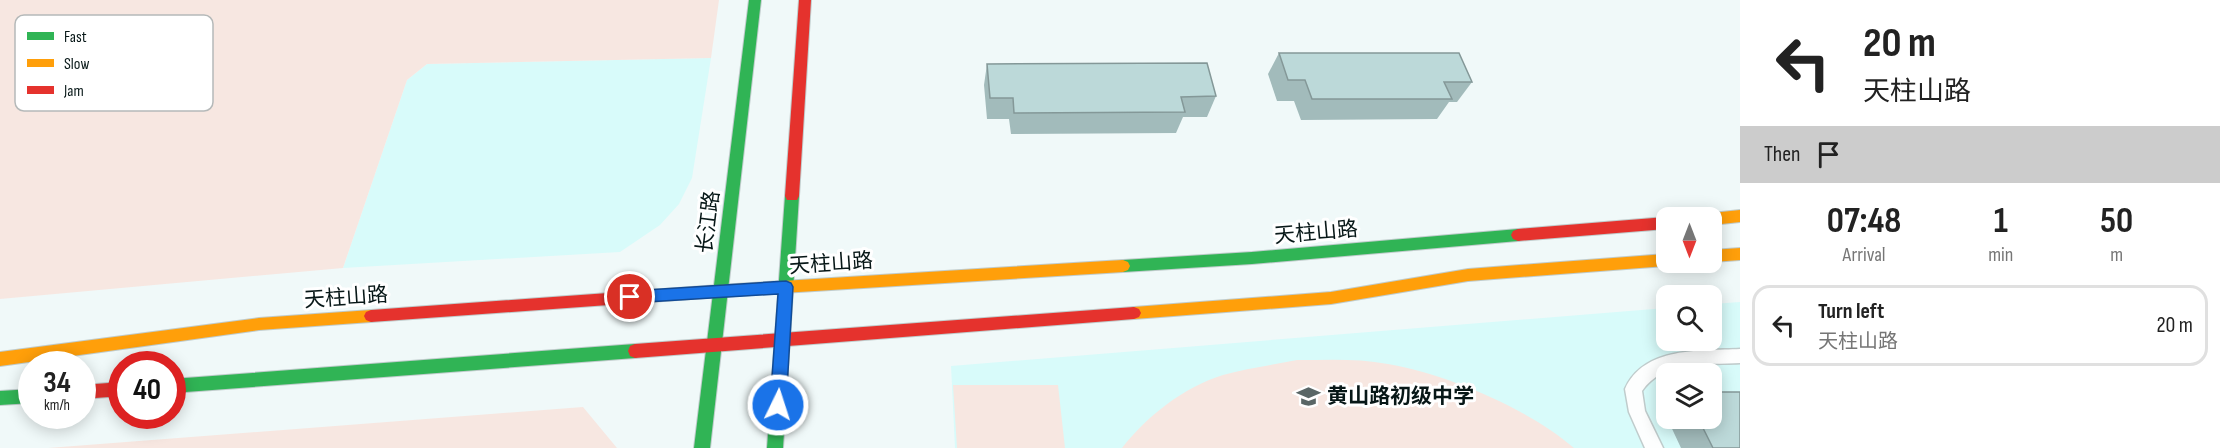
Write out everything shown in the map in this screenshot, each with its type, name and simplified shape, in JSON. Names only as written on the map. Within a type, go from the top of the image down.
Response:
[{"type":"street","name":"长江路","points":[[702,448],[755,0]]},
{"type":"street","points":[[775,448],[805,0]]},
{"type":"street","points":[[1722,218],[1740,216]]},
{"type":"street","name":"天柱山路","points":[[0,359],[259,324],[721,291],[1252,258],[1656,224]]},
{"type":"street","points":[[1722,255],[1740,254]]},
{"type":"street","points":[[186,385],[1331,298],[1468,275],[1656,261]]},
{"type":"street","points":[[0,398],[18,397]]},
{"type":"lane","points":[[1654,448],[1637,412],[1633,389],[1644,373],[1667,363],[1740,356]]},
{"type":"shaded area","points":[[0,0],[719,0],[711,58],[427,64],[407,80],[343,268],[0,299]]},
{"type":"shaded area","points":[[711,58],[692,178],[679,204],[660,225],[620,252],[343,268],[407,80],[427,64]]},
{"type":"shaded area","name":"黄山路初级中学","points":[[1740,302],[1740,448],[955,448],[951,366],[1656,309],[1656,351],[1722,351],[1722,303]]},
{"type":"shaded area","points":[[1297,360],[1377,362],[1436,376],[1511,407],[1556,434],[1574,448],[1122,448],[1155,414],[1194,387],[1223,375]]},
{"type":"shaded area","points":[[953,385],[1058,385],[1065,448],[957,448]]},
{"type":"shaded area","points":[[583,407],[617,448],[48,448]]},
{"type":"building","points":[[1279,53],[1459,53],[1472,82],[1444,82],[1452,99],[1312,99],[1305,80],[1288,80]]},
{"type":"building","points":[[1207,63],[1216,96],[1181,97],[1185,112],[1014,113],[1013,98],[990,98],[987,64]]},
{"type":"building","points":[[1722,392],[1740,392],[1740,448],[1713,448],[1704,429],[1722,429]]},
{"type":"traffic: fast","points":[[702,448],[755,0]]},
{"type":"traffic: fast","points":[[775,448],[792,196]]},
{"type":"traffic: fast","points":[[1123,266],[1252,258],[1518,235]]},
{"type":"traffic: fast","points":[[186,385],[635,351]]},
{"type":"traffic: fast","points":[[0,398],[18,397]]},
{"type":"traffic: slow","points":[[1722,218],[1740,216]]},
{"type":"traffic: slow","points":[[1722,255],[1740,254]]},
{"type":"traffic: slow","points":[[1134,313],[1331,298],[1468,275],[1656,261]]},
{"type":"traffic: slow","points":[[719,291],[1123,266]]},
{"type":"traffic: slow","points":[[0,359],[259,324],[371,316]]},
{"type":"traffic: jam","points":[[792,196],[805,0]]},
{"type":"traffic: jam","points":[[1518,235],[1656,224]]},
{"type":"traffic: jam","points":[[371,316],[719,291]]},
{"type":"traffic: jam","points":[[635,351],[1134,313]]},
{"type":"traffic: jam","points":[[96,391],[108,390]]},
{"type":"place","name":"黄山路初级中学","points":[[1309,396]]},
{"type":"route","points":[[630,297],[786,287],[778,405]]}]
